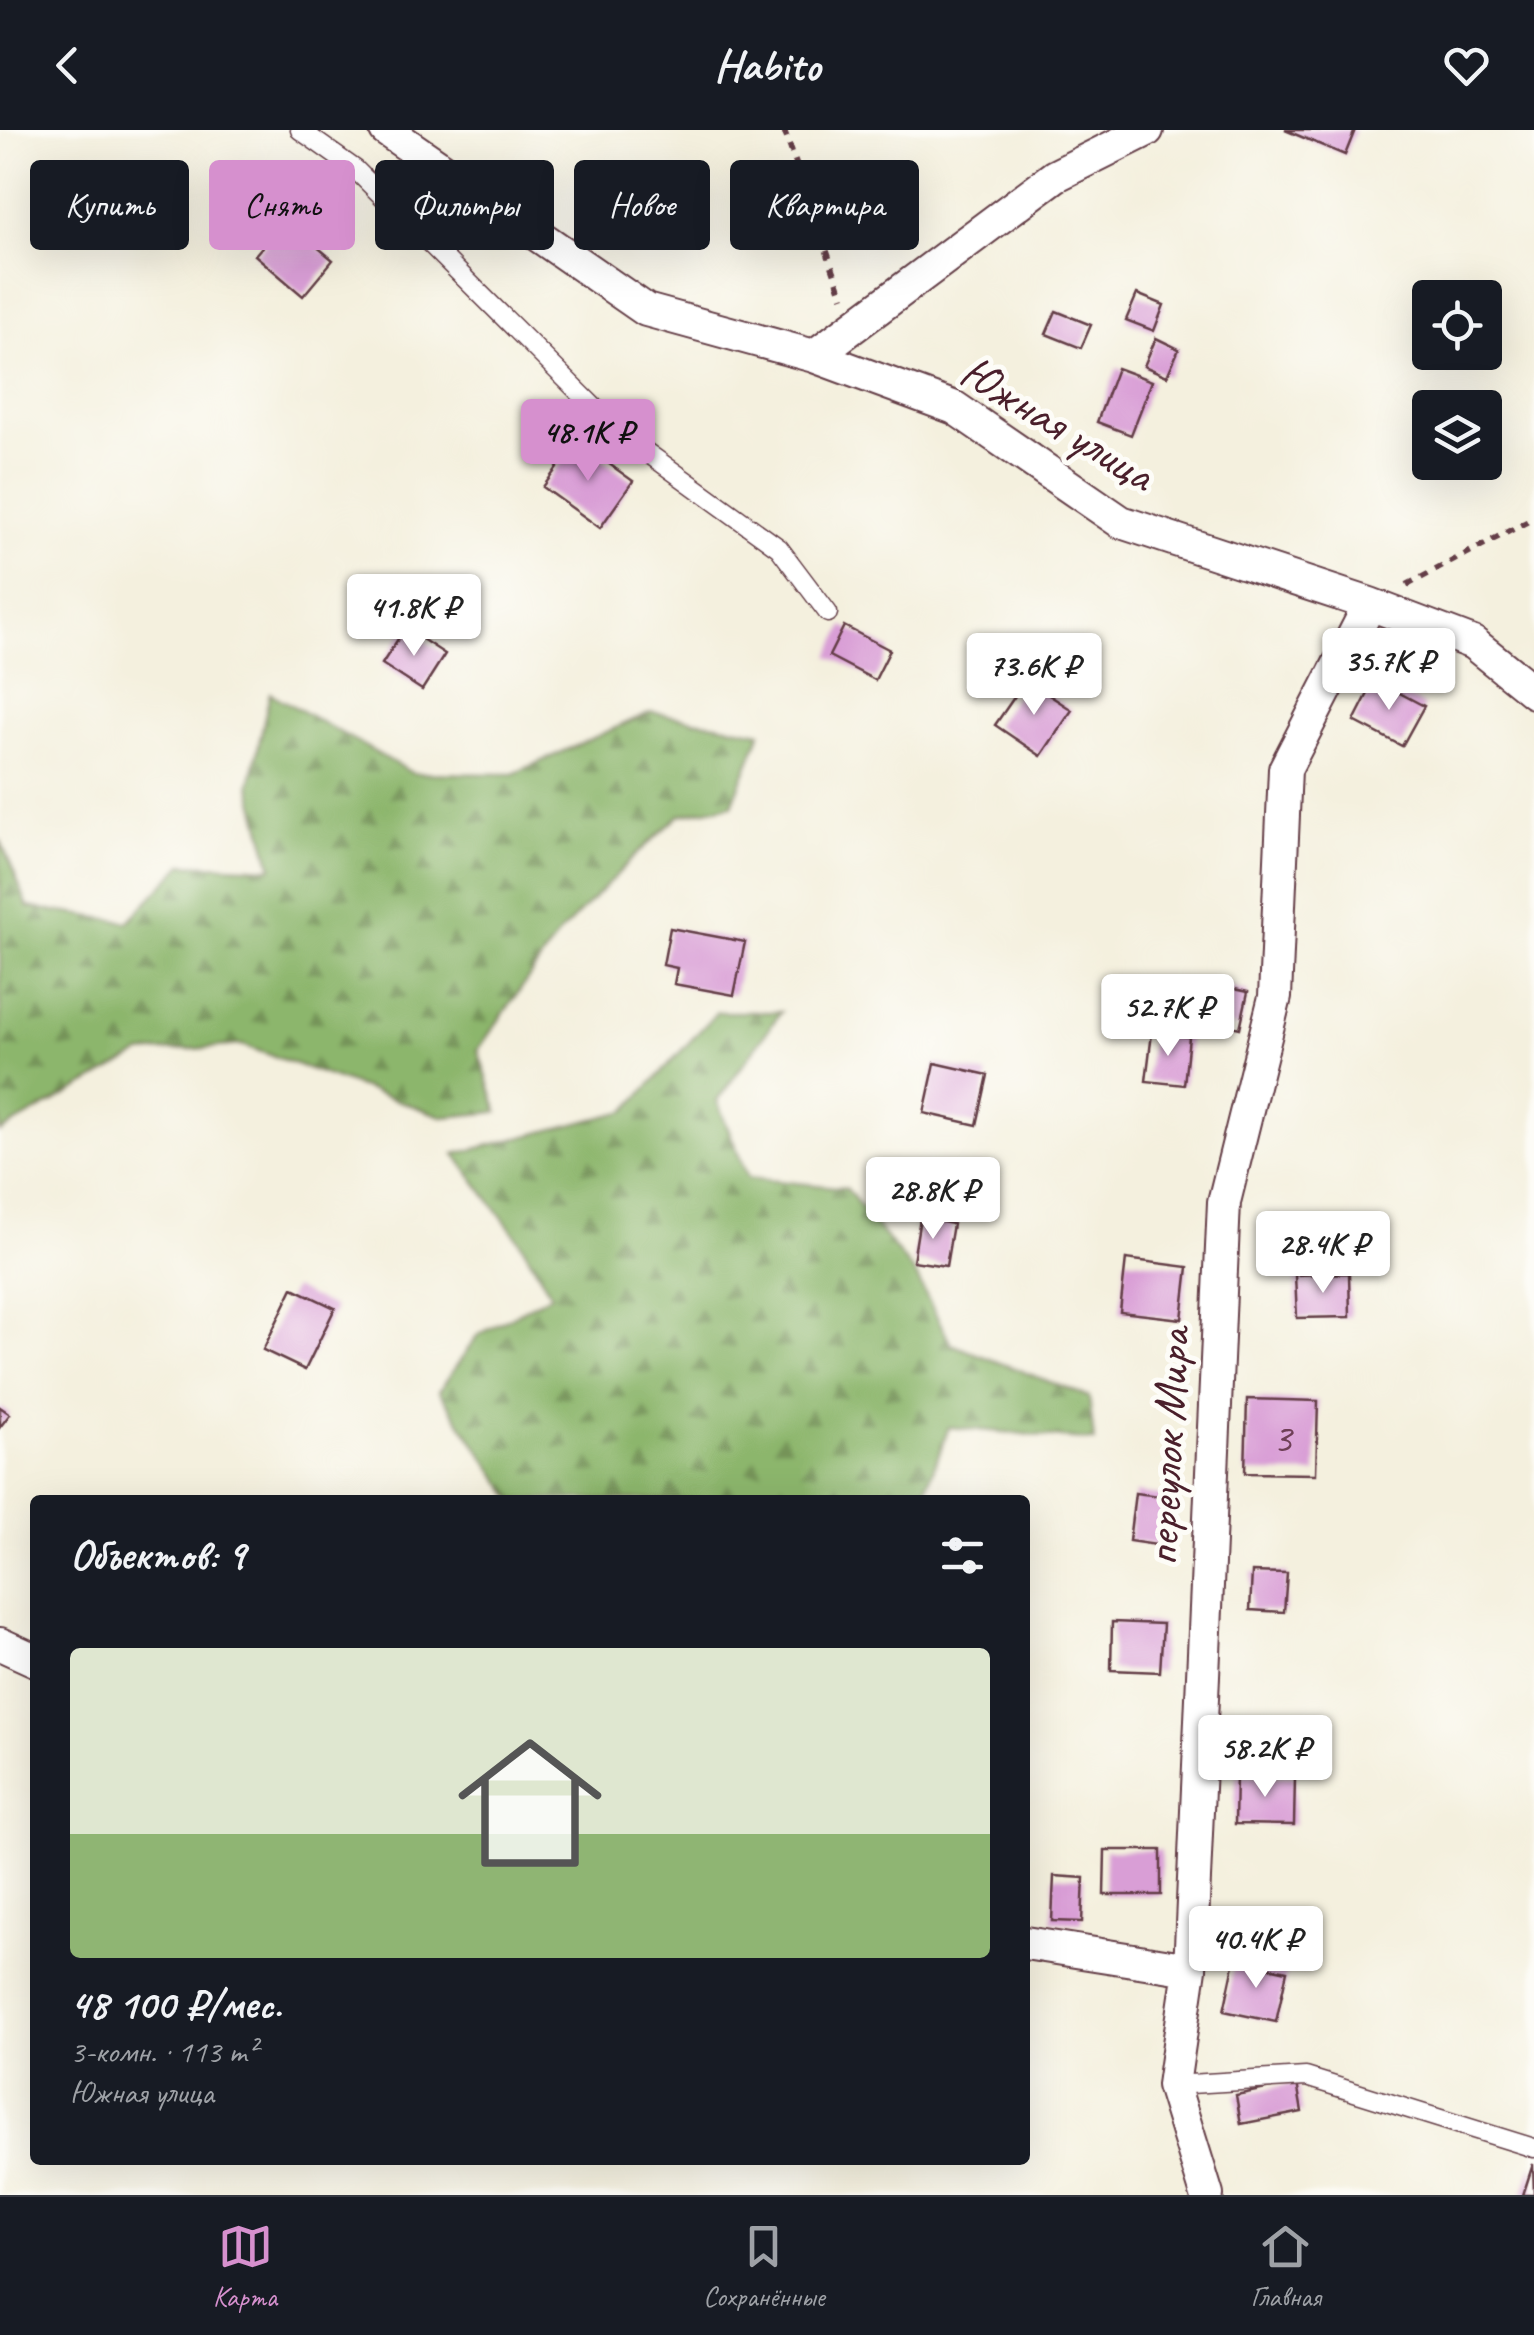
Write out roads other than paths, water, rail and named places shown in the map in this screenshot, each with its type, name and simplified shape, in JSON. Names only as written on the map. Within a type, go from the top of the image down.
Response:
[{"type":"street","name":"Южная улица","points":[[386,130],[646,310],[814,356],[955,408],[1121,522],[1473,642],[1534,692]]},
{"type":"street","points":[[814,356],[1054,176],[1146,130]]},
{"type":"street","name":"переулок Мира","points":[[1206,2195],[1173,2085],[1190,1969],[1224,1202],[1275,998],[1285,769],[1370,604]]},
{"type":"street","points":[[0,1644],[30,1658]]},
{"type":"street","points":[[1030,1944],[1190,1969]]},
{"type":"lane","points":[[300,130],[355,169],[620,433],[779,548],[828,613]]},
{"type":"lane","points":[[1173,2085],[1306,2077],[1534,2148]]}]
